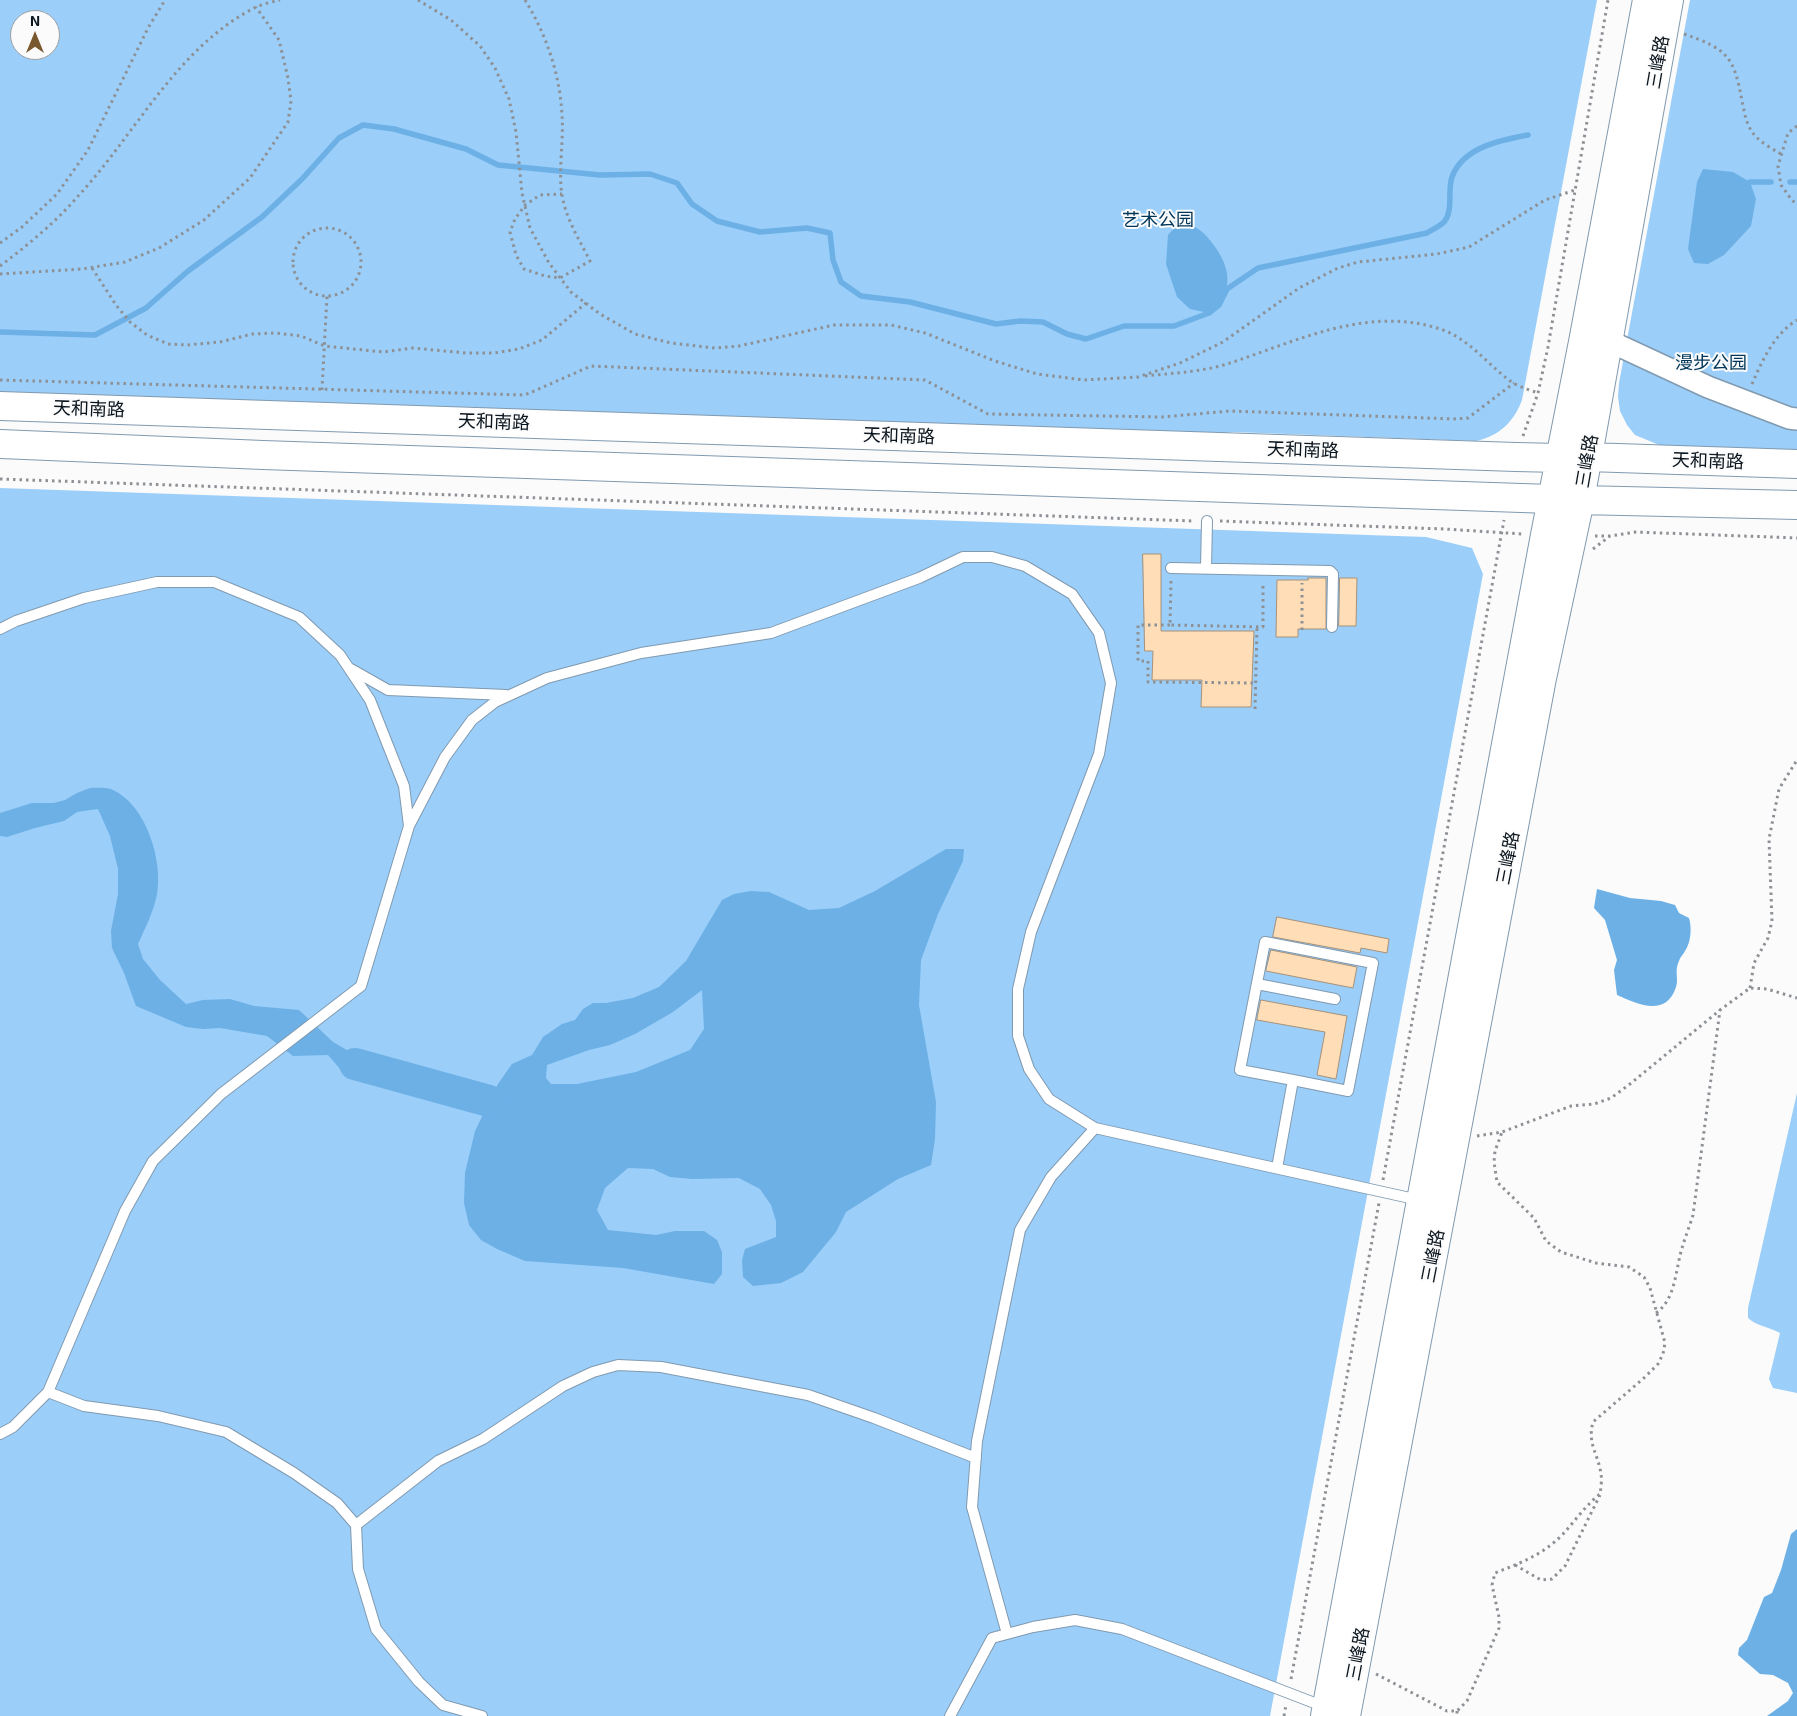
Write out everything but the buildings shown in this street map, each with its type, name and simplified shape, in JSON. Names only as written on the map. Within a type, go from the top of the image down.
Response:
[{"type":"street","name":"三峰路","points":[[1432,1203],[1545,535],[1647,0]]},
{"type":"street","name":"三峰路","points":[[1333,1713],[1432,1203],[1542,678],[1581,544],[1580,500],[1669,0]]},
{"type":"street","points":[[1609,341],[1708,387],[1789,418],[1797,419]]},
{"type":"street","name":"天和南路","points":[[0,406],[1516,457],[1588,457],[1797,464]]},
{"type":"street","points":[[0,444],[283,456],[1580,500],[1797,505]]},
{"type":"lane","points":[[1206,568],[1207,521]]},
{"type":"lane","points":[[0,1434],[13,1427],[48,1392],[125,1211],[153,1161],[221,1094],[362,986],[410,826],[445,757],[472,720],[495,702],[546,678],[641,653],[771,633],[919,578],[963,557],[992,557],[1025,566],[1072,594],[1099,633],[1111,683],[1099,754],[1031,932],[1018,989],[1018,1036],[1029,1069],[1048,1099],[1095,1128],[1432,1203]]},
{"type":"lane","points":[[1171,568],[1330,571],[1333,574],[1332,627]]},
{"type":"lane","points":[[0,629],[16,621],[84,598],[157,582],[214,582],[299,617],[340,654],[370,700],[404,786],[410,826]]},
{"type":"lane","points":[[349,668],[388,690],[509,695]]},
{"type":"lane","points":[[1265,942],[1373,963],[1348,1090],[1293,1080],[1240,1070],[1265,942]]},
{"type":"lane","points":[[1256,984],[1334,999]]},
{"type":"lane","points":[[1277,1168],[1293,1080]]},
{"type":"lane","points":[[1007,1634],[972,1507],[977,1441],[1020,1230],[1050,1177],[1095,1128]]},
{"type":"lane","points":[[356,1525],[438,1461],[483,1440],[563,1386],[593,1372],[618,1365],[661,1367],[808,1395],[874,1418],[976,1458]]},
{"type":"lane","points":[[48,1392],[84,1406],[158,1416],[226,1432],[294,1473],[336,1503],[356,1525],[358,1569],[376,1629],[418,1682],[443,1705],[482,1716]]},
{"type":"lane","points":[[950,1716],[992,1638],[1033,1627],[1076,1620],[1122,1629],[1289,1693],[1333,1713]]},
{"type":"path","points":[[0,243],[22,227],[57,194],[88,150],[148,28],[165,0]]},
{"type":"path","points":[[0,266],[31,242],[80,195],[187,58],[213,34],[256,7],[280,0]]},
{"type":"path","points":[[418,0],[452,20],[480,46],[495,68],[509,99],[516,132],[520,179],[530,228],[548,263],[572,292],[600,314],[635,334],[671,343],[715,348],[739,346],[834,325],[891,325],[925,333],[995,361],[1037,374],[1084,380],[1138,377],[1200,370],[1226,364],[1325,330],[1378,321],[1406,321],[1438,328],[1470,344],[1514,383],[1538,393]]},
{"type":"path","points":[[525,0],[533,12],[555,67],[562,114],[562,194],[568,219],[590,261],[560,278],[545,276],[524,269],[516,255],[510,232],[515,219],[525,205],[540,195],[562,194]]},
{"type":"path","points":[[1516,457],[1538,393],[1548,347],[1608,0]]},
{"type":"path","points":[[0,274],[92,268],[125,262],[150,252],[204,220],[250,178],[288,122],[291,101],[279,40],[256,7]]},
{"type":"path","points":[[1664,28],[1702,40],[1720,49],[1731,62],[1737,76],[1744,111],[1751,130],[1763,142],[1781,154]]},
{"type":"path","points":[[1797,126],[1788,133],[1778,166],[1781,185],[1797,205]]},
{"type":"path","points":[[1138,377],[1180,363],[1223,342],[1298,288],[1338,268],[1358,262],[1437,254],[1468,247],[1545,200],[1575,190]]},
{"type":"path","points":[[324,228],[336,229],[347,234],[355,242],[360,253],[361,262],[359,274],[353,284],[344,291],[327,296],[315,294],[305,288],[297,278],[293,267],[296,247],[304,237],[313,231],[324,228]]},
{"type":"path","points":[[92,268],[130,322],[147,335],[168,344],[202,345],[252,334],[275,333],[301,336],[325,346],[383,352],[413,348],[466,353],[494,353],[519,348],[542,340],[586,303]]},
{"type":"path","points":[[322,390],[327,296]]},
{"type":"path","points":[[1744,401],[1771,345],[1789,325],[1797,320]]},
{"type":"path","points":[[0,380],[525,395],[591,366],[924,380],[988,414],[1162,417],[1230,411],[1454,419],[1468,418],[1514,383]]},
{"type":"path","points":[[0,479],[1445,529],[1545,535]]},
{"type":"path","points":[[1284,1716],[1508,497]]},
{"type":"path","points":[[1581,544],[1610,536],[1636,532],[1797,538]]},
{"type":"path","points":[[1581,544],[1610,536]]},
{"type":"path","points":[[1170,625],[1171,568]]},
{"type":"path","points":[[1256,683],[1148,682],[1148,661],[1138,661],[1138,625],[1263,627],[1264,569]]},
{"type":"path","points":[[1302,570],[1302,630]]},
{"type":"path","points":[[1255,709],[1256,627]]},
{"type":"path","points":[[1750,988],[1754,963],[1768,938],[1772,921],[1769,840],[1779,789],[1797,760]]},
{"type":"path","points":[[1478,1126],[1476,1136],[1502,1132],[1571,1106],[1594,1104],[1611,1098],[1750,988],[1767,989],[1797,998]]},
{"type":"path","points":[[1656,1313],[1664,1307],[1671,1293],[1693,1215],[1720,1010]]},
{"type":"path","points":[[1502,1132],[1495,1151],[1494,1162],[1497,1182],[1534,1218],[1546,1241],[1561,1252],[1596,1263],[1629,1267],[1644,1277],[1650,1288],[1665,1343],[1663,1354],[1658,1364],[1628,1393],[1593,1422],[1590,1431],[1591,1442],[1602,1474],[1600,1494],[1565,1566],[1552,1579],[1541,1580],[1515,1565]]},
{"type":"path","points":[[1458,1716],[1458,1711],[1467,1701],[1499,1628],[1499,1617],[1492,1585],[1495,1573],[1536,1557],[1562,1536],[1600,1494]]},
{"type":"path","points":[[1373,1682],[1375,1674],[1447,1711],[1458,1711]]},
{"type":"green space","name":"艺术公园","points":[[0,0],[1597,0],[1522,400],[1515,415],[1505,427],[1492,436],[1476,441],[1233,432],[1168,439],[0,400]]},
{"type":"green space","name":"漫步公园","points":[[1690,0],[1797,0],[1797,453],[1664,447],[1635,435],[1620,411],[1619,383]]},
{"type":"green space","points":[[0,488],[1426,537],[1472,548],[1483,574],[1270,1716],[0,1716]]},
{"type":"green space","points":[[1797,1093],[1797,1393],[1773,1388],[1769,1379],[1780,1333],[1755,1323],[1748,1318],[1748,1308]]},
{"type":"shaded area","points":[[1703,169],[1733,172],[1750,182],[1756,199],[1751,226],[1724,255],[1708,264],[1694,263],[1688,249],[1697,182]]},
{"type":"shaded area","points":[[1177,225],[1189,225],[1199,230],[1213,244],[1224,262],[1227,280],[1226,288],[1223,297],[1209,313],[1190,309],[1177,297],[1166,264],[1168,235]]},
{"type":"shaded area","points":[[90,788],[111,789],[125,797],[135,808],[150,835],[157,866],[157,894],[152,913],[138,944],[143,959],[160,980],[186,1004],[203,1000],[230,999],[254,1006],[299,1010],[333,1042],[357,1056],[354,1071],[341,1070],[328,1055],[293,1056],[267,1036],[220,1028],[186,1027],[136,1006],[124,973],[112,948],[111,931],[118,894],[118,869],[110,836],[98,809],[77,812],[64,821],[7,837],[0,836],[0,813],[32,803],[54,803],[65,800]]},
{"type":"shaded area","points":[[946,849],[964,849],[963,861],[938,914],[921,960],[919,1005],[936,1102],[935,1139],[931,1165],[898,1179],[846,1212],[836,1232],[803,1272],[781,1283],[753,1286],[743,1277],[742,1260],[745,1249],[776,1237],[776,1221],[771,1205],[760,1189],[739,1178],[692,1179],[670,1177],[653,1169],[628,1168],[605,1188],[597,1210],[608,1230],[656,1235],[675,1231],[704,1231],[717,1240],[722,1252],[722,1274],[714,1284],[623,1268],[525,1261],[481,1240],[469,1225],[464,1203],[465,1173],[475,1131],[498,1084],[512,1064],[532,1055],[543,1037],[562,1024],[575,1020],[583,1009],[593,1003],[606,1003],[633,998],[659,987],[686,961],[722,900],[734,894],[751,891],[769,892],[809,910],[839,908],[875,891]],"holes":[[[702,990],[704,1029],[690,1050],[636,1072],[577,1084],[551,1084],[546,1078],[547,1065],[589,1050],[610,1045],[635,1034],[673,1012]]]},
{"type":"shaded area","points":[[1597,889],[1630,898],[1661,901],[1675,905],[1679,913],[1689,918],[1691,930],[1689,943],[1680,958],[1676,987],[1671,997],[1665,1003],[1658,1006],[1642,1005],[1617,995],[1614,970],[1617,960],[1605,920],[1594,908]]},
{"type":"shaded area","points":[[1797,1529],[1797,1716],[1767,1716],[1788,1701],[1793,1693],[1788,1683],[1773,1675],[1760,1674],[1738,1655],[1739,1648],[1747,1640],[1764,1597],[1772,1593],[1781,1570],[1791,1534]]},
{"type":"waterway","points":[[0,332],[95,335],[146,308],[188,271],[262,217],[302,179],[339,138],[363,125],[394,129],[466,149],[498,165],[600,175],[650,174],[677,183],[692,204],[717,221],[760,232],[807,228],[830,233],[833,260],[841,282],[861,296],[910,302],[996,324],[1020,321],[1043,322],[1067,334],[1086,339],[1124,326],[1174,326],[1209,313],[1219,305],[1227,289],[1258,268],[1427,233],[1444,222],[1447,217],[1450,206],[1452,177],[1457,167],[1465,158],[1484,147],[1506,139],[1528,135]]},
{"type":"waterway","points":[[1750,182],[1771,182]]},
{"type":"waterway","points":[[1790,182],[1797,182]]},
{"type":"waterway","points":[[355,1064],[489,1101]]}]
